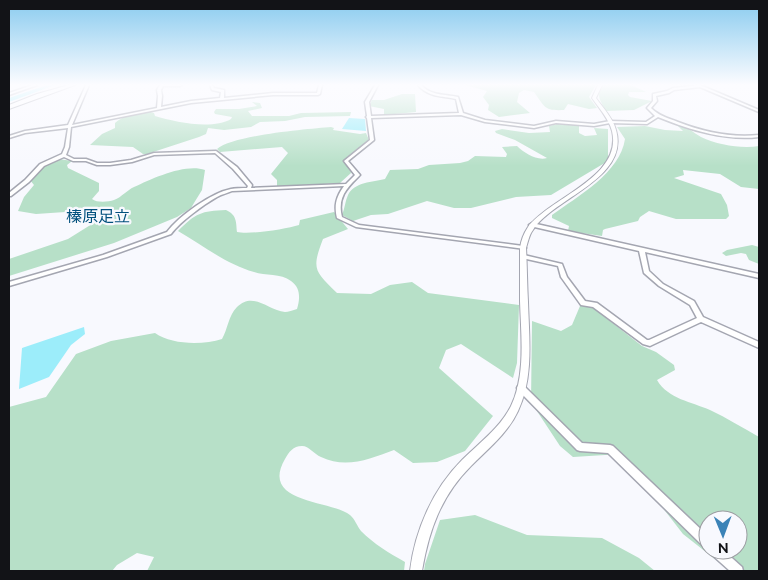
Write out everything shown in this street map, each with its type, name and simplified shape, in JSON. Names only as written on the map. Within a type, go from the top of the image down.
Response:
[{"type":"street","points":[[64,155],[71,126],[70,123],[75,112]]},
{"type":"street","points":[[9,137],[25,132],[71,126],[142,112]]},
{"type":"street","points":[[368,112],[372,140],[346,161],[358,176],[345,185],[340,193],[338,213],[340,218],[349,224],[523,248]]},
{"type":"street","points":[[416,571],[418,552],[436,501],[460,471],[501,430],[515,409],[521,388],[526,356],[523,248],[527,233],[532,225],[545,213],[604,169],[615,150],[615,132],[603,112]]},
{"type":"street","points":[[654,112],[657,115],[715,133],[748,138],[759,136]]},
{"type":"street","points":[[368,117],[461,114],[485,120],[534,127],[556,122],[594,125],[610,122],[647,123],[657,115]]},
{"type":"street","points":[[64,155],[73,160],[110,164],[132,161],[154,154],[216,152],[235,168],[250,186],[249,188]]},
{"type":"street","points":[[9,195],[28,180],[42,165],[64,155]]},
{"type":"street","points":[[9,284],[160,237],[169,233],[174,226],[217,195],[232,190],[345,185]]},
{"type":"street","points":[[532,225],[759,276]]},
{"type":"street","points":[[642,250],[646,272],[661,285],[692,303],[701,318],[759,345]]},
{"type":"street","points":[[524,257],[560,265],[564,277],[583,303],[595,304],[645,342],[650,342],[701,318]]},
{"type":"street","points":[[521,388],[580,447],[610,448],[698,533]]},
{"type":"street","points":[[726,560],[738,571]]},
{"type":"green space","points":[[149,112],[154,113],[155,116],[173,121],[193,124],[214,124],[231,119],[232,117],[215,114],[214,112],[249,112],[252,116],[289,116],[301,113],[351,112],[350,116],[305,117],[285,121],[260,122],[251,127],[224,130],[208,128],[206,134],[199,137],[147,154],[143,154],[133,147],[90,145],[102,134],[115,128],[115,123],[119,120],[133,114]]},
{"type":"green space","points":[[384,112],[415,112],[384,115]]},
{"type":"green space","points":[[491,112],[530,113],[499,117]]},
{"type":"green space","points":[[558,124],[579,125],[579,133],[585,136],[597,135],[594,128],[608,129],[608,161],[551,195],[516,197],[471,208],[454,208],[427,201],[388,214],[371,215],[353,221],[342,215],[347,197],[355,187],[364,183],[385,179],[390,170],[418,169],[429,165],[460,163],[468,161],[475,156],[506,157],[507,154],[502,147],[517,146],[531,156],[547,158],[495,131],[502,129],[529,133],[550,132],[549,126]]},
{"type":"green space","points":[[677,125],[687,128],[708,140],[722,144],[738,147],[759,146],[759,189],[741,187],[720,174],[683,170],[684,175],[674,178],[721,194],[727,205],[729,216],[726,219],[676,219],[649,211],[640,217],[638,221],[603,230],[602,236],[568,231],[569,226],[552,218],[552,215],[596,183],[615,163],[625,139],[617,127],[645,126],[683,131]]},
{"type":"green space","points":[[334,128],[333,130],[360,134],[366,133],[369,140],[347,157],[351,173],[340,183],[277,187],[277,180],[271,174],[288,153],[282,147],[220,152],[217,149],[226,144],[254,136]]},
{"type":"green space","points":[[59,159],[72,161],[67,165],[68,168],[99,183],[99,191],[92,199],[100,202],[114,200],[134,187],[170,172],[189,168],[205,170],[202,190],[191,208],[177,217],[114,243],[9,276],[9,259],[68,239],[92,224],[112,216],[115,212],[109,209],[36,214],[18,211],[24,197],[34,185],[30,180],[42,167]]},
{"type":"green space","points":[[226,210],[234,217],[237,232],[243,233],[293,227],[299,225],[300,220],[334,212],[348,229],[323,239],[316,264],[324,280],[337,293],[371,294],[390,285],[412,282],[428,293],[519,305],[517,363],[513,378],[461,344],[446,350],[439,368],[493,416],[465,451],[437,462],[413,463],[394,450],[358,461],[340,462],[330,461],[307,447],[299,446],[294,448],[285,459],[280,474],[282,485],[289,493],[341,510],[350,515],[366,536],[405,562],[404,571],[147,571],[154,557],[137,553],[117,565],[112,571],[9,571],[9,407],[46,397],[76,354],[111,341],[155,333],[179,342],[197,343],[214,341],[222,339],[232,314],[243,303],[255,301],[285,312],[297,309],[299,294],[297,287],[287,278],[244,269],[178,231],[199,214]]},
{"type":"green space","points":[[752,245],[759,247],[759,264],[749,260],[746,254],[726,256],[722,253],[727,250]]},
{"type":"green space","points":[[580,306],[592,307],[642,346],[656,352],[674,365],[675,370],[657,380],[667,392],[716,413],[759,437],[759,571],[730,571],[716,560],[748,560],[748,510],[698,510],[698,546],[683,534],[621,454],[573,457],[560,446],[531,402],[532,321],[561,331],[572,325]]},
{"type":"green space","points":[[475,515],[527,535],[602,538],[639,558],[655,571],[424,571],[440,520]]},
{"type":"water","points":[[349,118],[365,119],[366,131],[342,129]]},
{"type":"water","points":[[84,327],[85,334],[71,345],[49,377],[19,389],[22,348]]},
{"type":"district","name":"榛原足立","points":[[98,216]]}]
